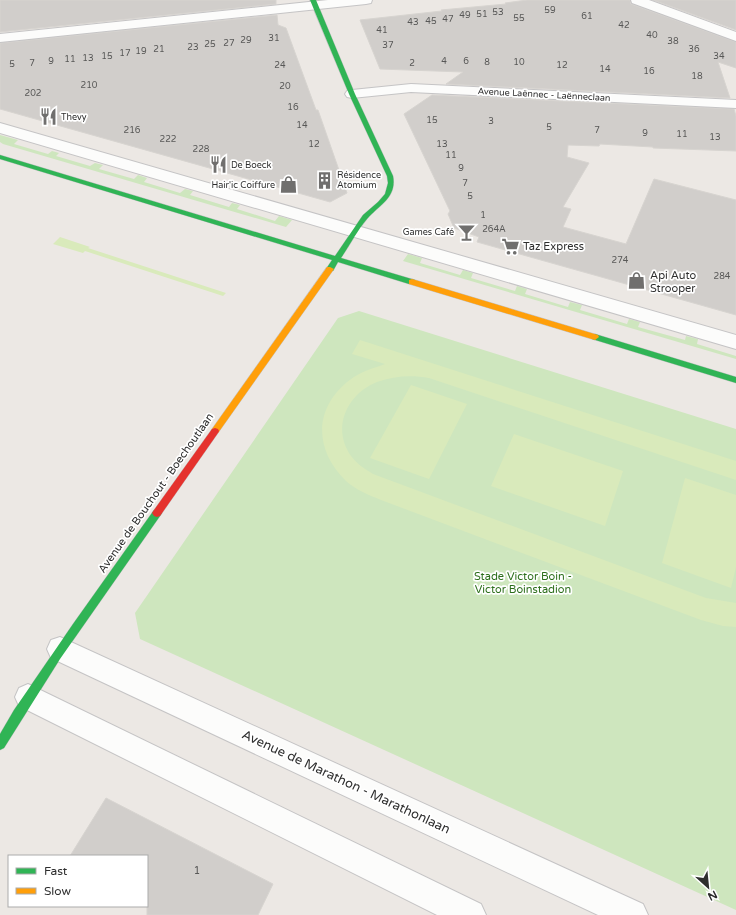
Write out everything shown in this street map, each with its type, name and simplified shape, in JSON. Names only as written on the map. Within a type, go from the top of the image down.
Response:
[{"type":"street","points":[[0,38],[314,3],[366,0]]},
{"type":"street","points":[[637,0],[736,37]]},
{"type":"street","name":"Avenue de Bouchout - Boechoutlaan","points":[[0,744],[28,696],[60,649],[337,259],[365,217],[376,208],[390,192],[392,184],[314,3]]},
{"type":"street","name":"Avenue Laënnec - Laënneclaan","points":[[352,94],[411,88],[736,104]]},
{"type":"street","points":[[0,128],[736,342]]},
{"type":"street","points":[[0,157],[736,380]]},
{"type":"street","name":"Avenue de Marathon - Marathonlaan","points":[[60,649],[632,915]]},
{"type":"street","points":[[28,696],[470,915]]},
{"type":"green space","points":[[0,135],[18,140],[14,144],[48,154],[52,151],[59,153],[56,156],[90,166],[95,163],[103,165],[99,169],[134,179],[138,175],[147,178],[144,182],[180,193],[185,189],[193,191],[190,195],[229,207],[232,203],[240,205],[237,209],[275,221],[279,216],[292,220],[286,227],[3,144],[0,142]]},
{"type":"green space","points":[[60,237],[90,247],[88,248],[226,293],[223,296],[85,251],[83,253],[53,244]]},
{"type":"green space","points":[[408,254],[422,258],[420,263],[460,275],[463,270],[473,273],[471,278],[515,291],[517,286],[527,289],[525,294],[568,307],[570,302],[582,305],[580,310],[627,324],[629,319],[640,322],[638,327],[685,340],[686,336],[698,339],[697,344],[736,356],[736,359],[403,261]]},
{"type":"green space","name":"Stade Victor Boin - Victor Boinstadion","points":[[359,311],[736,429],[736,910],[140,639],[135,613],[338,318]]},
{"type":"green space","points":[[360,340],[736,461],[736,480],[429,378],[409,376],[390,378],[366,387],[350,403],[345,413],[342,434],[345,445],[351,456],[358,464],[373,474],[706,598],[736,603],[736,627],[723,626],[701,620],[381,500],[363,492],[346,481],[335,468],[327,455],[323,441],[322,427],[325,413],[331,400],[341,388],[357,375],[385,364],[352,354]]},
{"type":"green space","points":[[411,385],[467,404],[429,479],[370,458]]},
{"type":"green space","points":[[514,434],[623,471],[605,526],[491,486]]},
{"type":"green space","points":[[685,478],[736,495],[736,567],[731,588],[662,563]]},
{"type":"building","points":[[0,0],[276,0],[276,4],[0,32]]},
{"type":"building","points":[[527,0],[630,0],[631,4],[736,42],[736,68],[718,62],[730,98],[446,84],[463,72],[380,69],[360,20],[506,4],[505,3]]},
{"type":"building","points":[[653,0],[736,0],[736,30]]},
{"type":"building","points":[[277,15],[278,25],[286,28],[316,110],[318,110],[347,193],[330,202],[0,109],[0,43]]},
{"type":"building","points":[[432,95],[734,109],[736,116],[736,151],[653,148],[600,144],[599,146],[568,145],[567,157],[589,163],[563,207],[571,209],[563,227],[626,244],[654,179],[736,200],[736,315],[477,242],[479,237],[454,228],[448,214],[450,211],[404,114]]},
{"type":"building","points":[[106,798],[273,884],[258,915],[147,915],[148,855],[71,855]]},
{"type":"traffic: fast","points":[[313,0],[352,94],[390,176],[391,183],[388,194],[380,204],[365,217],[330,269]]},
{"type":"traffic: fast","points":[[0,157],[412,282]]},
{"type":"traffic: fast","points":[[595,337],[736,380]]},
{"type":"traffic: fast","points":[[0,744],[18,714],[96,598],[157,513]]},
{"type":"traffic: slow","points":[[215,431],[330,269]]},
{"type":"traffic: slow","points":[[412,282],[595,337]]},
{"type":"traffic: jam","points":[[157,513],[215,431]]},
{"type":"place","name":"Thevy","points":[[48,117]]},
{"type":"place","name":"De Boeck","points":[[218,165]]},
{"type":"place","name":"Résidence Atomium","points":[[324,180]]},
{"type":"place","name":"Hair'ic Coiffure","points":[[288,185]]},
{"type":"place","name":"Games Café","points":[[467,232]]},
{"type":"place","name":"Taz Express","points":[[510,246]]},
{"type":"place","name":"Api Auto Strooper","points":[[637,281]]}]
